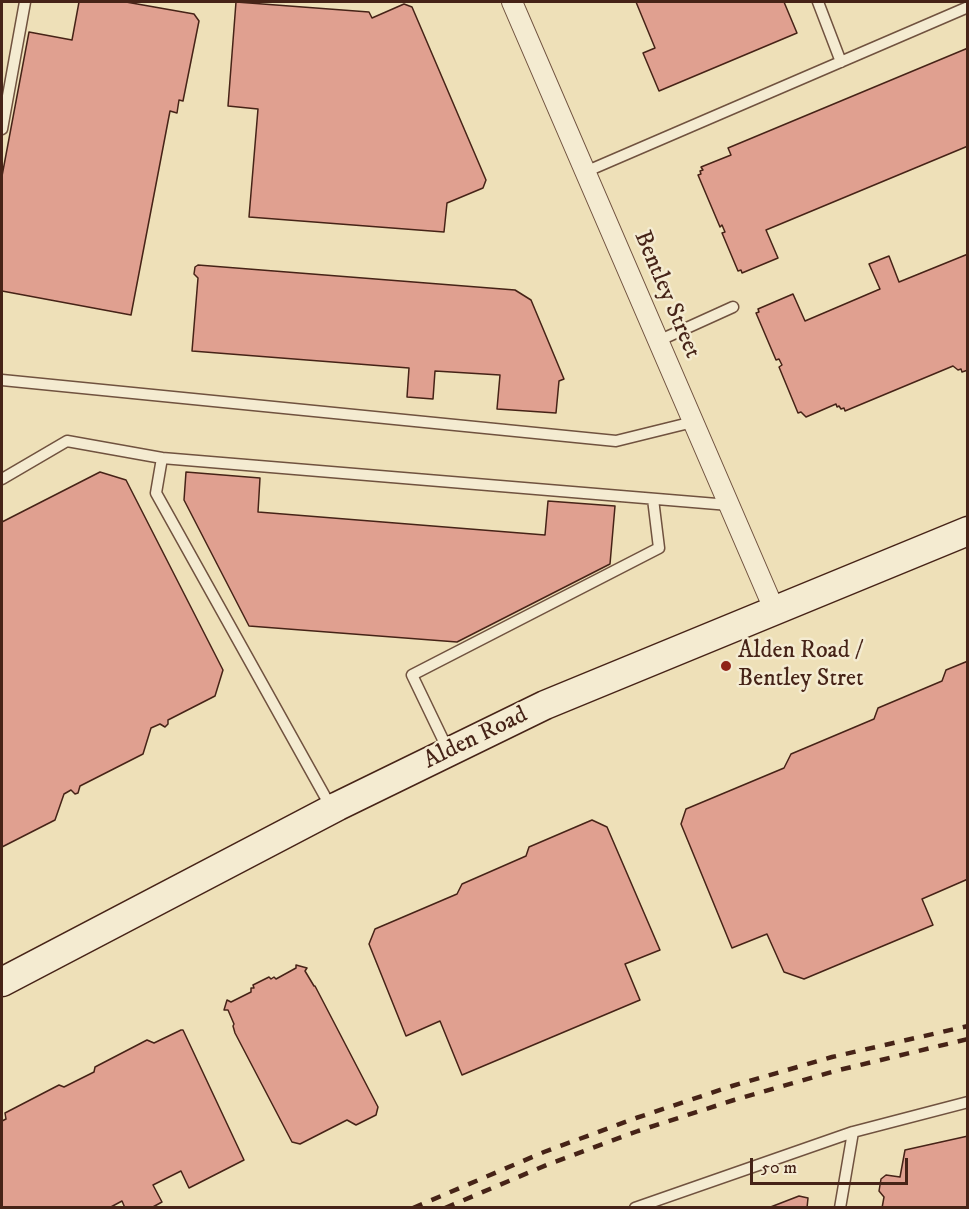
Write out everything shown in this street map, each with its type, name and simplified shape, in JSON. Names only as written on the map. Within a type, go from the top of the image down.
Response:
[{"type":"main road","name":"Alden Road","points":[[2,982],[332,809],[545,705],[968,531]]},
{"type":"street","name":"Bentley Street","points":[[512,2],[774,609]]},
{"type":"lane","points":[[2,129],[25,2]]},
{"type":"lane","points":[[818,2],[841,62]]},
{"type":"lane","points":[[585,171],[968,8]]},
{"type":"lane","points":[[658,341],[733,307]]},
{"type":"lane","points":[[2,380],[616,441],[693,422]]},
{"type":"lane","points":[[2,479],[67,441],[162,458],[729,505]]},
{"type":"lane","points":[[162,458],[156,493],[332,809]]},
{"type":"lane","points":[[449,752],[412,675],[659,548],[653,499]]},
{"type":"lane","points":[[635,1208],[853,1132],[968,1102]]},
{"type":"lane","points":[[840,1208],[853,1132]]},
{"type":"building","points":[[79,2],[126,2],[194,14],[199,21],[183,101],[179,100],[177,113],[170,111],[131,315],[2,291],[2,176],[29,32],[72,40]]},
{"type":"building","points":[[236,2],[369,12],[372,18],[404,4],[412,7],[486,180],[483,188],[447,203],[444,232],[249,217],[258,109],[228,106]]},
{"type":"building","points":[[636,2],[784,2],[797,33],[659,91],[643,53],[655,48]]},
{"type":"building","points":[[968,48],[968,146],[766,230],[778,258],[742,273],[741,270],[738,271],[722,233],[725,232],[722,225],[720,227],[698,175],[703,170],[701,167],[731,155],[728,148]]},
{"type":"building","points":[[968,254],[968,370],[962,372],[961,369],[958,370],[953,366],[845,411],[836,404],[806,417],[801,412],[798,413],[779,367],[782,365],[779,359],[776,360],[756,313],[759,312],[758,309],[793,294],[805,321],[880,289],[869,264],[889,256],[899,282]]},
{"type":"building","points":[[198,265],[515,290],[531,300],[564,379],[559,381],[556,413],[497,409],[500,375],[435,371],[433,399],[407,397],[409,368],[192,351],[198,278],[194,274],[195,267]]},
{"type":"building","points":[[100,472],[126,480],[223,670],[215,696],[168,720],[165,727],[160,724],[151,728],[143,754],[80,786],[78,793],[75,794],[71,790],[64,794],[55,820],[2,847],[2,522]]},
{"type":"building","points":[[186,472],[260,478],[258,512],[545,535],[548,501],[615,506],[610,564],[457,642],[249,626],[184,500]]},
{"type":"building","points":[[968,661],[968,879],[922,899],[933,925],[804,979],[784,972],[767,934],[732,948],[681,824],[686,809],[784,768],[791,754],[874,719],[878,708],[942,681],[946,670]]},
{"type":"building","points":[[592,820],[607,827],[660,950],[625,964],[640,1000],[462,1075],[440,1021],[406,1036],[369,944],[375,929],[457,894],[462,884],[526,856],[529,847]]},
{"type":"building","points":[[296,965],[307,968],[305,971],[378,1107],[376,1115],[356,1125],[347,1120],[300,1144],[292,1142],[235,1033],[228,1010],[224,1010],[227,1000],[231,1002],[251,992],[253,985],[269,977],[276,979],[296,968]]},
{"type":"building","points":[[181,1030],[244,1160],[189,1188],[181,1171],[153,1185],[162,1202],[151,1208],[125,1208],[122,1201],[109,1208],[2,1208],[2,1121],[6,1119],[5,1113],[59,1085],[64,1087],[94,1072],[95,1067],[147,1040],[154,1043]]},
{"type":"building","points":[[968,1136],[968,1208],[882,1208],[884,1197],[879,1191],[881,1179],[886,1175],[900,1177],[905,1150]]},
{"type":"building","points":[[799,1196],[808,1198],[807,1208],[768,1208]]},
{"type":"railway","points":[[413,1208],[544,1152],[732,1086],[832,1057],[968,1026]]},
{"type":"railway","points":[[445,1208],[549,1164],[638,1131],[835,1071],[968,1039]]},
{"type":"place","name":"Alden Road / Bentley Stret","points":[[726,666]]}]
